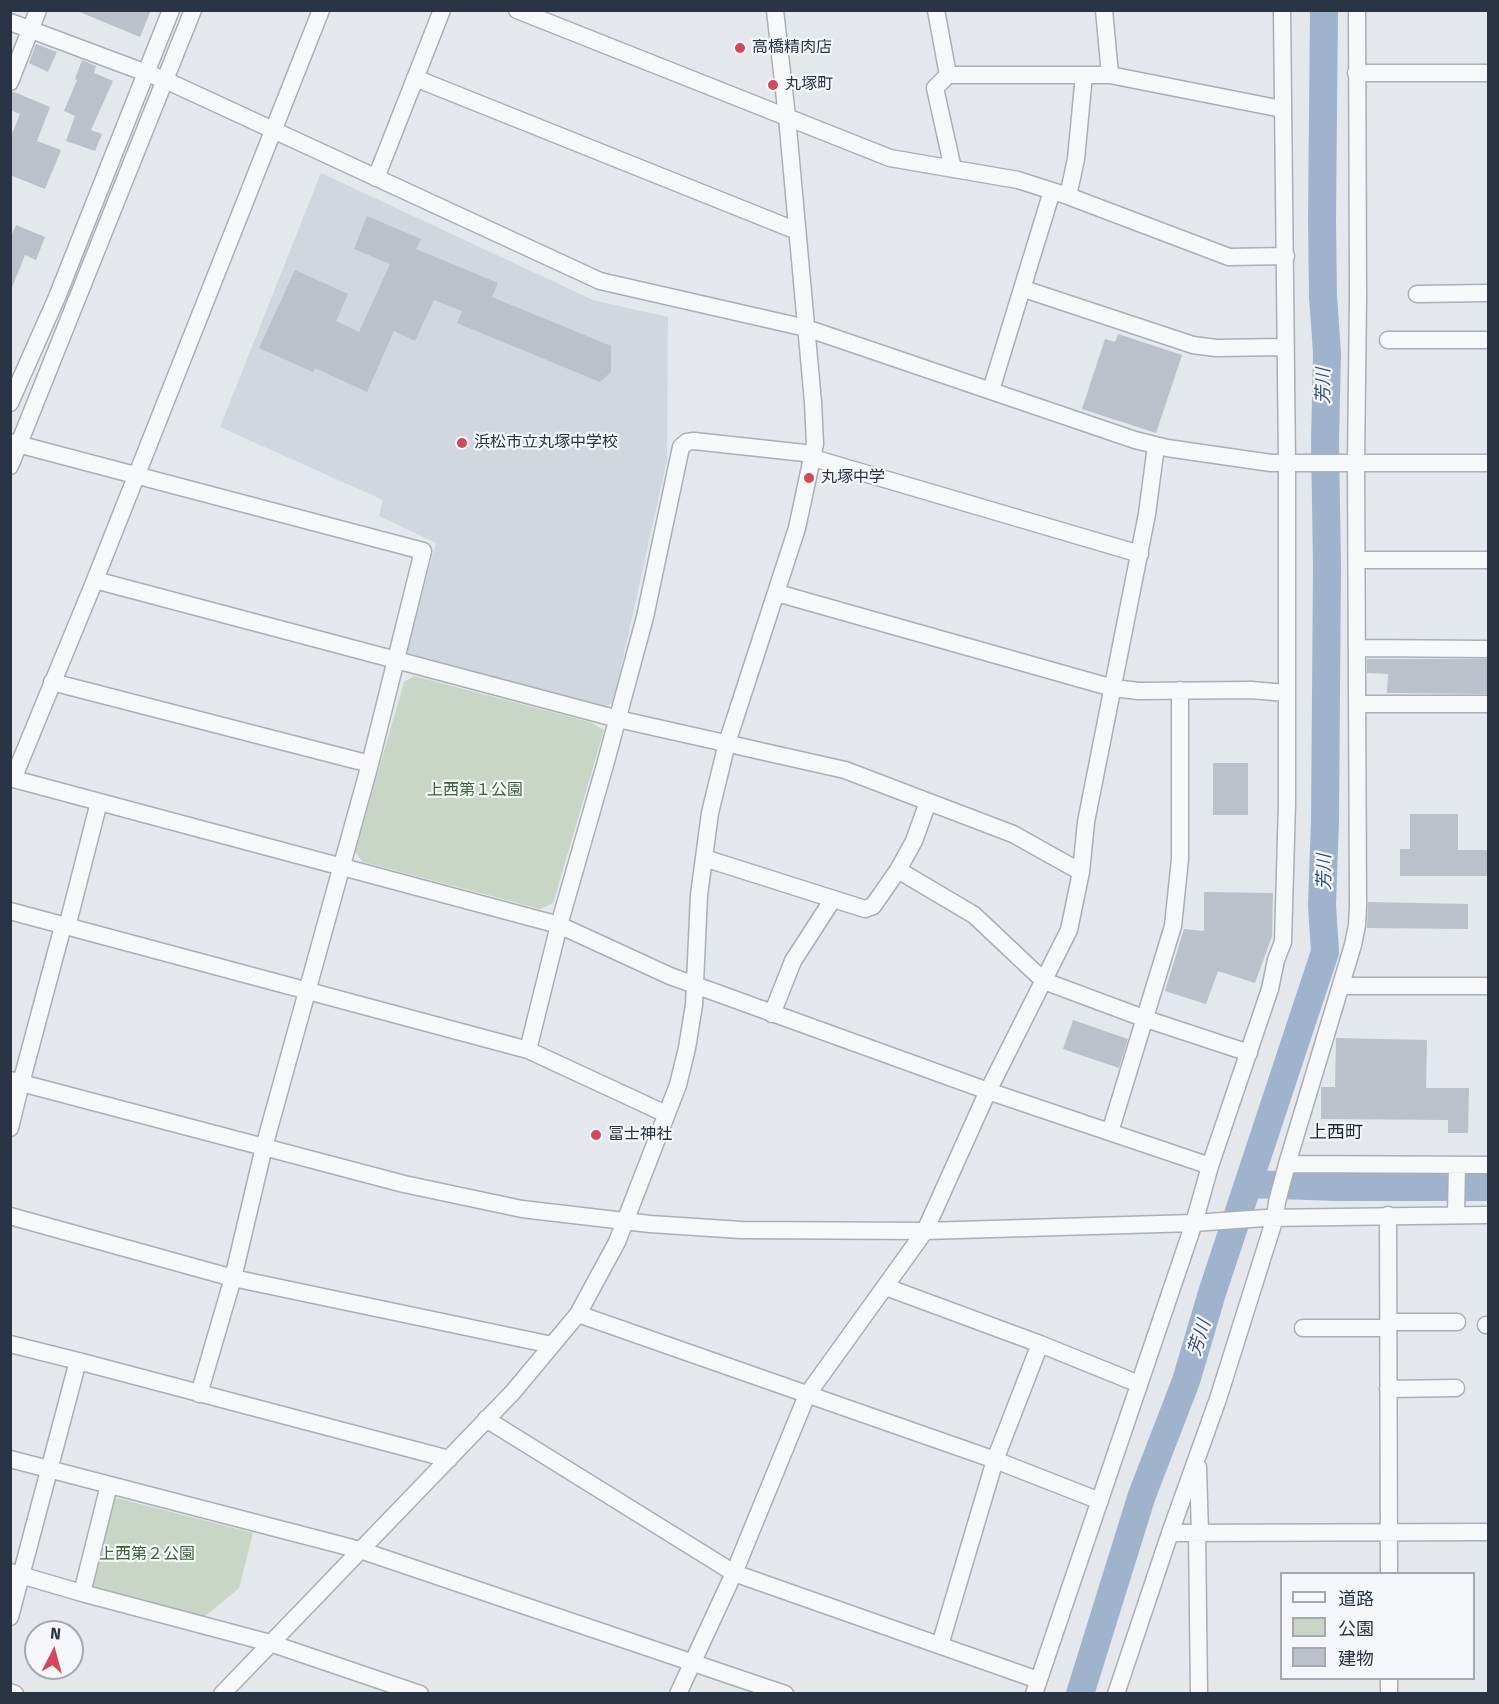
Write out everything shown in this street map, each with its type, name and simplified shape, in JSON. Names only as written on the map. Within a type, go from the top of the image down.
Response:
[{"type":"street","points":[[10,82],[38,10]]},
{"type":"street","points":[[10,403],[57,297],[171,10]]},
{"type":"street","points":[[10,466],[15,444],[193,10]]},
{"type":"street","points":[[321,10],[95,580],[12,778],[559,925],[670,976],[772,1014],[1210,1166]]},
{"type":"street","points":[[376,178],[442,10]]},
{"type":"street","points":[[517,10],[890,159],[1018,180],[1060,193],[1228,257],[1286,256]]},
{"type":"street","points":[[222,1694],[513,1392],[578,1314],[604,1269],[625,1222],[678,1084],[687,1048],[696,985],[699,895],[710,813],[727,742],[797,528],[813,456],[815,432],[787,117],[775,10]]},
{"type":"street","points":[[936,10],[948,75]]},
{"type":"street","points":[[1104,10],[1110,75]]},
{"type":"street","points":[[486,1419],[734,1573],[940,1645],[1036,1687],[1139,1384],[1201,1222],[1210,1166],[1284,942],[1287,803],[1286,693],[1292,464],[1286,347],[1282,10]]},
{"type":"street","points":[[1116,1694],[1218,1399],[1353,945],[1358,906],[1357,560],[1353,464],[1358,284],[1357,10]]},
{"type":"street","points":[[10,22],[165,80],[600,281],[806,328],[1156,446],[1271,463],[1488,463]]},
{"type":"street","points":[[1356,73],[1488,73]]},
{"type":"street","points":[[953,169],[935,88],[948,75],[1110,75],[1282,109]]},
{"type":"street","points":[[991,390],[1024,289],[1060,193],[1076,159],[1084,75]]},
{"type":"street","points":[[415,78],[797,231]]},
{"type":"street","points":[[1024,289],[1193,345],[1216,348],[1286,347]]},
{"type":"street","points":[[1417,294],[1488,293]]},
{"type":"street","points":[[1388,340],[1488,340]]},
{"type":"street","points":[[528,1050],[559,925],[645,617],[683,444],[694,441],[813,456],[1140,554]]},
{"type":"street","points":[[15,444],[423,551],[370,764],[264,1147],[233,1278],[199,1394]]},
{"type":"street","points":[[678,1694],[734,1573],[807,1395],[925,1231],[988,1090],[1072,922],[1081,872],[1086,822],[1140,554],[1156,446]]},
{"type":"street","points":[[1357,560],[1488,560]]},
{"type":"street","points":[[95,580],[618,719],[839,769],[1021,837],[1081,872]]},
{"type":"street","points":[[777,593],[1113,688],[1139,691],[1251,690],[1286,693]]},
{"type":"street","points":[[1357,648],[1488,649]]},
{"type":"street","points":[[52,682],[370,764]]},
{"type":"street","points":[[1110,1131],[1173,926],[1180,859],[1180,690]]},
{"type":"street","points":[[1357,704],[1488,704]]},
{"type":"street","points":[[10,1128],[16,1081],[65,926],[99,802]]},
{"type":"street","points":[[704,858],[860,909],[869,909],[898,870],[914,841],[927,802]]},
{"type":"street","points":[[898,870],[974,915],[1044,981],[1146,1019],[1249,1053]]},
{"type":"street","points":[[772,1014],[793,961],[833,899]]},
{"type":"street","points":[[10,911],[528,1050],[666,1114]]},
{"type":"street","points":[[1341,986],[1488,986]]},
{"type":"street","points":[[16,1081],[404,1184],[482,1202],[625,1222],[741,1230],[925,1231],[1201,1222],[1272,1213],[1488,1215]]},
{"type":"street","points":[[1286,1170],[1457,1169],[1488,1165]]},
{"type":"street","points":[[1456,1215],[1457,1169]]},
{"type":"street","points":[[1388,1215],[1389,1572]]},
{"type":"street","points":[[10,1216],[233,1278],[552,1345]]},
{"type":"street","points":[[886,1287],[1040,1344],[1139,1384]]},
{"type":"street","points":[[578,1314],[995,1460],[1100,1501]]},
{"type":"street","points":[[1303,1328],[1457,1322]]},
{"type":"street","points":[[10,1344],[449,1459]]},
{"type":"street","points":[[940,1645],[995,1460],[1040,1344]]},
{"type":"street","points":[[10,1617],[16,1574],[51,1469],[78,1361]]},
{"type":"street","points":[[1388,1389],[1456,1388]]},
{"type":"street","points":[[1198,1457],[1199,1694]]},
{"type":"street","points":[[10,1459],[360,1550],[785,1694]]},
{"type":"street","points":[[82,1593],[109,1485]]},
{"type":"street","points":[[1170,1533],[1488,1532]]},
{"type":"street","points":[[16,1574],[270,1643],[420,1694]]},
{"type":"street","points":[[10,1692],[15,1694]]},
{"type":"shaded area","name":"浜松市立丸塚中学校","points":[[321,173],[593,300],[668,317],[667,460],[613,703],[605,706],[406,653],[436,543],[379,516],[383,500],[220,427]]},
{"type":"green space","name":"上西第１公園","points":[[414,676],[590,722],[604,730],[553,903],[540,909],[363,862],[355,852],[404,682]]},
{"type":"green space","name":"上西第２公園","points":[[117,1498],[253,1533],[239,1588],[203,1618],[87,1588],[108,1502]]},
{"type":"building","points":[[75,10],[151,10],[140,37]]},
{"type":"building","points":[[36,44],[57,52],[48,72],[29,63]]},
{"type":"building","points":[[82,60],[96,66],[94,73],[113,81],[91,130],[102,134],[95,151],[66,141],[75,116],[64,111],[77,80],[75,79]]},
{"type":"building","points":[[10,92],[50,107],[37,141],[61,150],[45,189],[10,175],[10,139],[20,114],[10,110]]},
{"type":"building","points":[[367,216],[421,239],[416,249],[498,283],[492,297],[611,346],[611,372],[600,382],[457,323],[462,311],[434,300],[415,341],[394,331],[367,392],[315,368],[313,372],[259,348],[295,270],[348,294],[336,321],[359,332],[390,264],[354,249]]},
{"type":"building","points":[[16,225],[45,237],[36,260],[25,255],[11,290],[10,239]]},
{"type":"building","points":[[1118,334],[1182,355],[1156,433],[1082,409],[1105,339],[1115,342]]},
{"type":"building","points":[[1367,659],[1488,659],[1488,694],[1387,693],[1388,674],[1367,673]]},
{"type":"building","points":[[1213,763],[1248,763],[1248,815],[1213,815]]},
{"type":"building","points":[[1410,814],[1458,814],[1458,850],[1488,850],[1488,876],[1400,876],[1400,849],[1410,849]]},
{"type":"building","points":[[1204,892],[1273,893],[1272,936],[1255,983],[1218,971],[1206,1004],[1165,991],[1184,929],[1204,931]]},
{"type":"building","points":[[1368,902],[1468,904],[1468,929],[1367,928]]},
{"type":"building","points":[[1073,1020],[1128,1039],[1119,1068],[1063,1049]]},
{"type":"building","points":[[1336,1038],[1427,1040],[1426,1088],[1469,1088],[1468,1133],[1448,1133],[1448,1120],[1321,1119],[1321,1087],[1335,1087]]},
{"type":"waterway","name":"芳川","points":[[1080,1694],[1142,1495],[1186,1381],[1212,1293],[1325,952],[1322,905],[1327,566],[1325,441],[1327,353],[1323,296],[1322,220],[1324,10]]},
{"type":"waterway","points":[[1249,1184],[1338,1187],[1488,1187]]},
{"type":"place","name":"高橋精肉店","points":[[740,48]]},
{"type":"place","name":"丸塚町","points":[[773,85]]},
{"type":"place","name":"浜松市立丸塚中学校","points":[[462,443]]},
{"type":"place","name":"丸塚中学","points":[[809,478]]},
{"type":"place","name":"冨士神社","points":[[596,1135]]},
{"type":"district","name":"上西町","points":[[1336,1133]]}]
